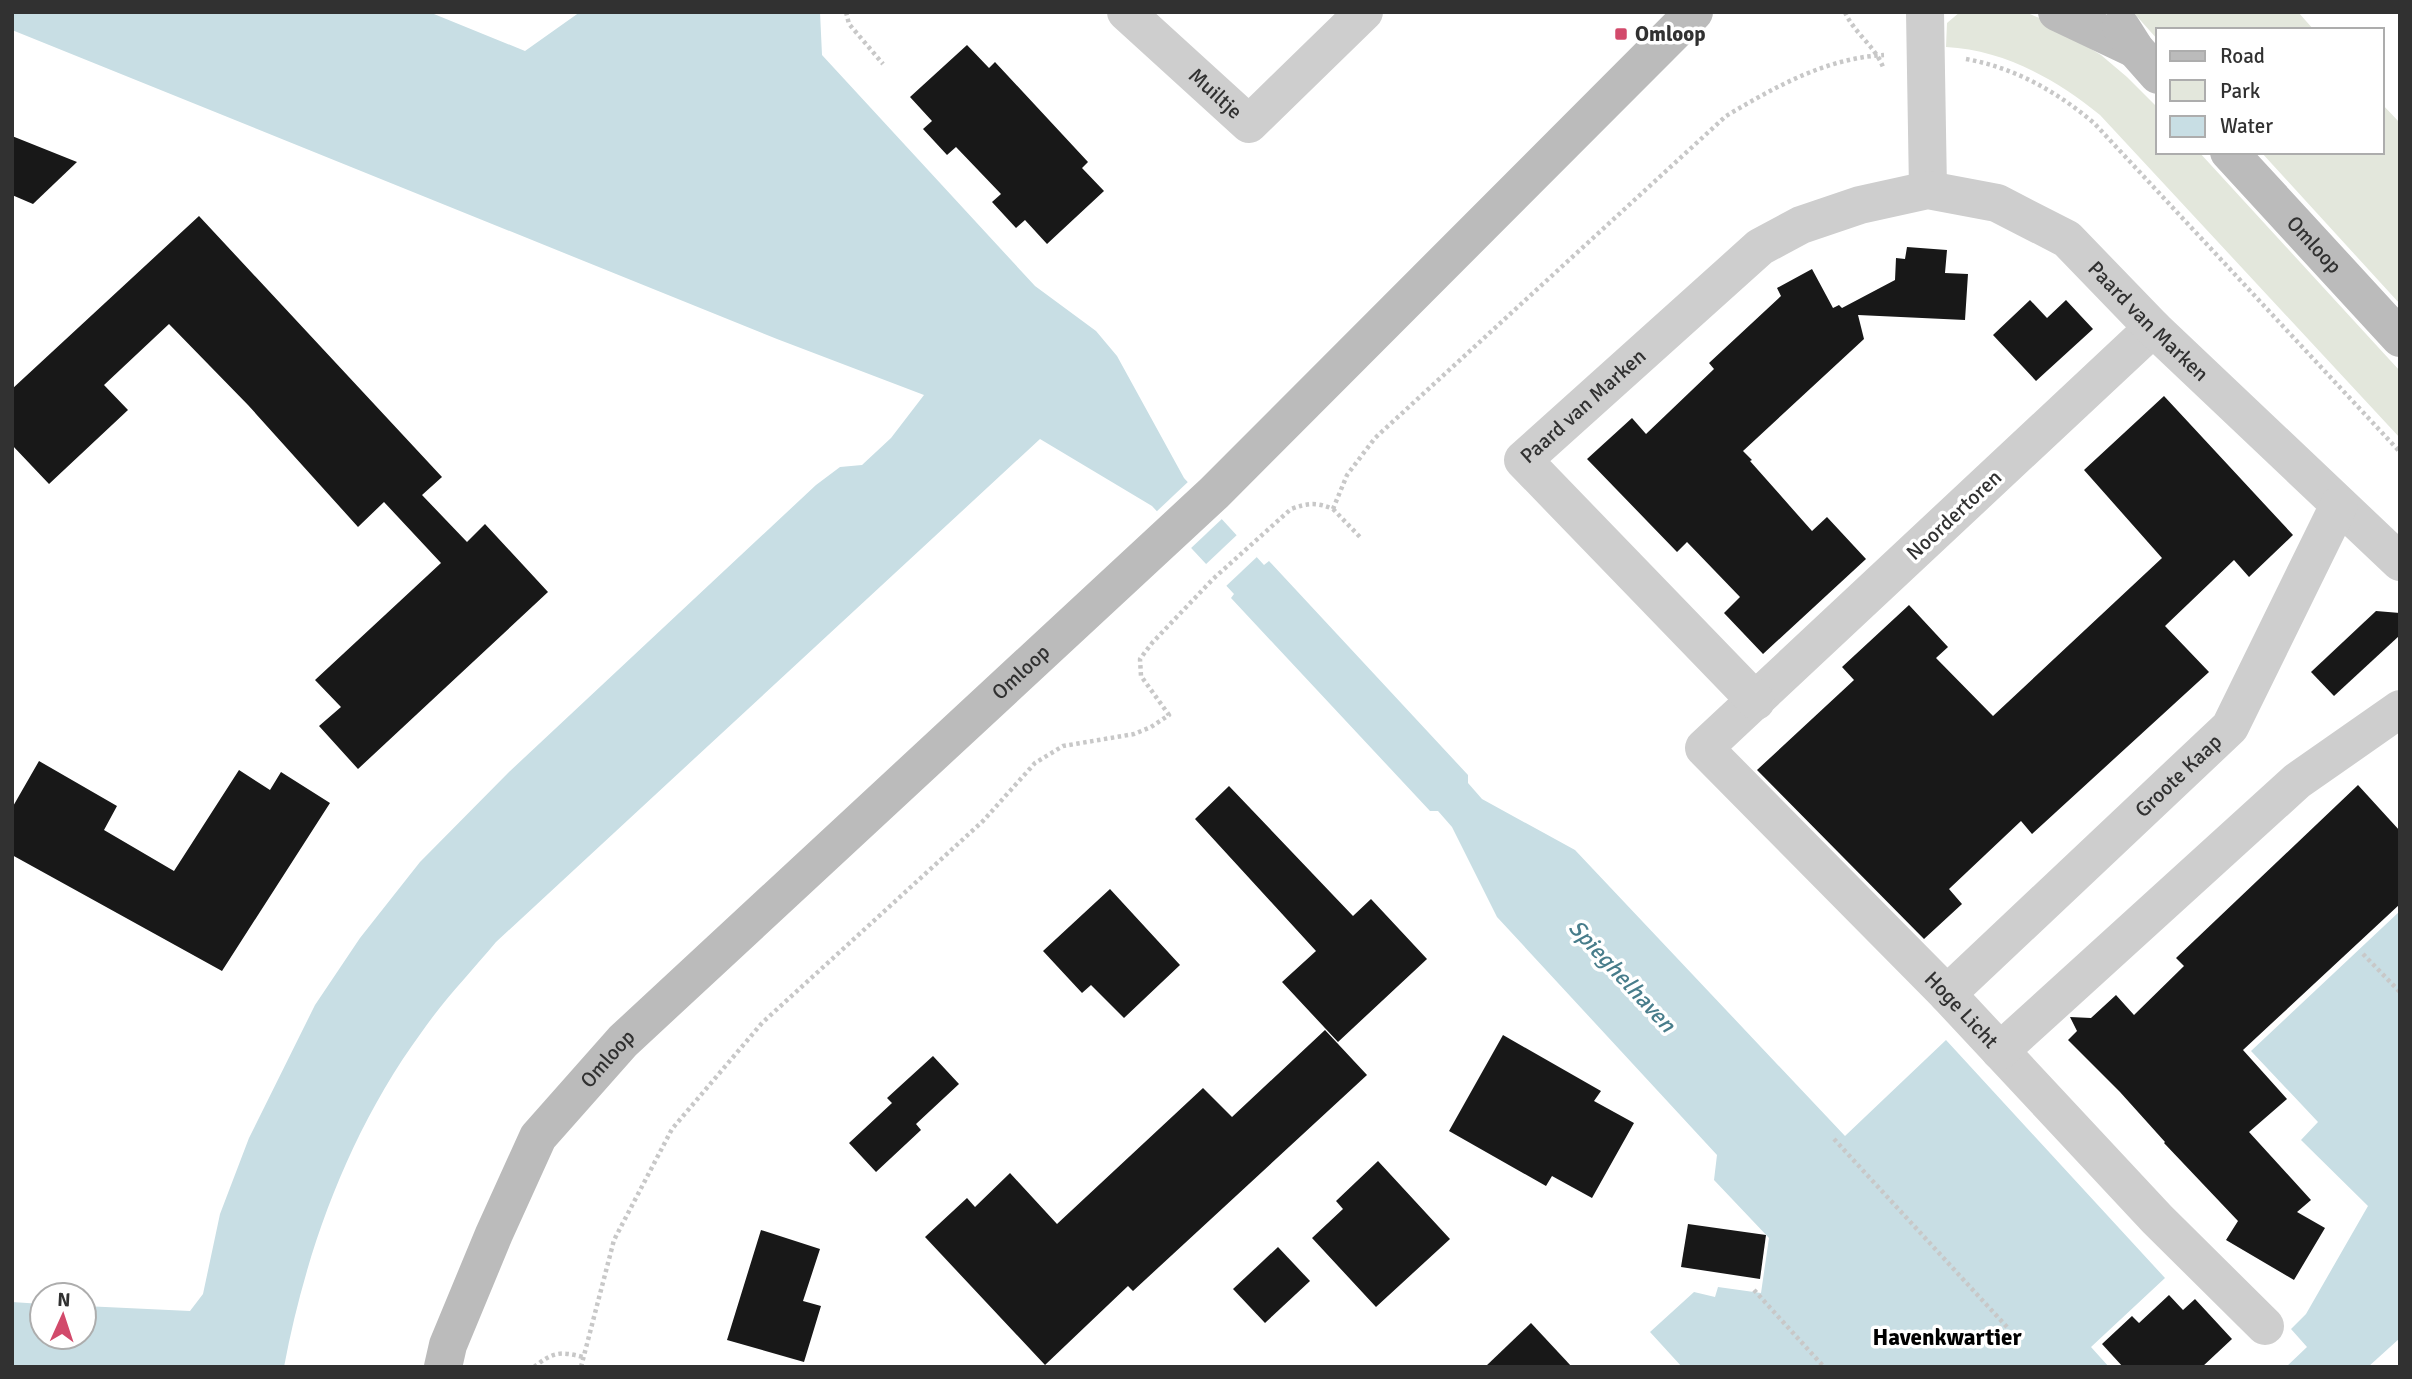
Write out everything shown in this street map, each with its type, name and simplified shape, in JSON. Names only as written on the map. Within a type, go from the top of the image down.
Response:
[{"type":"main road","name":"Omloop","points":[[443,1367],[447,1345],[538,1137],[623,1041],[1214,493],[1687,20],[1720,12]]},
{"type":"main road","points":[[2057,12],[2147,62]]},
{"type":"main road","points":[[2111,12],[2147,62]]},
{"type":"main road","name":"Omloop","points":[[2231,154],[2400,338]]},
{"type":"street","name":"Muiltje","points":[[1126,12],[1249,124],[1364,12]]},
{"type":"street","points":[[1925,12],[1928,190]]},
{"type":"street","name":"Paard van Marken","points":[[1756,701],[1523,460],[1760,247],[1801,225],[1860,205],[1928,190],[1997,203],[2067,239],[2153,328],[2400,562]]},
{"type":"street","name":"Noordertoren","points":[[1756,701],[2153,328]]},
{"type":"street","name":"Groote Kaap","points":[[1947,994],[2230,727],[2339,505]]},
{"type":"street","name":"Hoge Licht","points":[[1756,701],[1704,748],[1947,994],[2157,1219],[2265,1326]]},
{"type":"street","points":[[2000,1051],[2297,781],[2400,709]]},
{"type":"path","points":[[846,12],[849,24],[883,64]]},
{"type":"path","points":[[1844,12],[1850,24],[1879,56]]},
{"type":"path","points":[[1333,509],[1360,537]]},
{"type":"path","points":[[581,1367],[614,1240],[672,1129],[762,1023],[983,821],[1035,763],[1063,746],[1134,734],[1152,727],[1168,715],[1141,677],[1140,659],[1152,642],[1256,539]]},
{"type":"path","points":[[2363,954],[2400,992]]},
{"type":"path","points":[[1834,1139],[2007,1327]]},
{"type":"path","points":[[1754,1290],[1824,1367]]},
{"type":"path","points":[[534,1367],[549,1355],[566,1352],[583,1357]]},
{"type":"green space","points":[[1960,12],[2025,12],[2042,19],[2101,55],[2127,77],[2156,106],[2156,154],[2201,154],[2400,371],[2400,438],[2100,115],[2047,78],[2009,60],[1967,49],[1946,47],[1947,23]]},
{"type":"green space","points":[[2133,12],[2298,12],[2312,28],[2156,28],[2156,38]]},
{"type":"green space","points":[[2384,106],[2400,123],[2400,304],[2263,154],[2384,154]]},
{"type":"water","name":"Spieghelhaven","points":[[12,12],[429,12],[525,51],[580,12],[820,12],[822,55],[1035,286],[1096,331],[1117,356],[1184,478],[1264,565],[1269,561],[1468,775],[1468,783],[1482,799],[1575,850],[1845,1136],[1946,1040],[2165,1278],[2091,1347],[2109,1367],[1682,1367],[1650,1332],[1694,1292],[1715,1297],[1718,1287],[1761,1293],[1769,1238],[1714,1180],[1717,1155],[1497,917],[1452,827],[1438,811],[1430,811],[1231,598],[1234,594],[1152,506],[1040,439],[496,942],[448,998],[396,1070],[352,1150],[318,1235],[293,1323],[284,1367],[12,1367],[12,1302],[28,1303],[28,1351],[98,1351],[98,1307],[190,1311],[203,1294],[220,1214],[249,1138],[315,1005],[360,938],[420,862],[509,772],[816,485],[840,467],[862,465],[891,438],[924,395],[777,339],[12,30]]},
{"type":"water","points":[[2400,911],[2400,1338],[2368,1367],[2286,1367],[2307,1347],[2291,1329],[2306,1314],[2368,1206],[2301,1140],[2318,1122],[2251,1051]]},
{"type":"pier","points":[[1190,480],[1224,517],[1189,550],[1155,513]]},
{"type":"pier","points":[[1239,533],[1259,555],[1224,588],[1204,566]]},
{"type":"building","points":[[967,45],[989,68],[995,62],[1088,162],[1082,168],[1104,191],[1047,244],[1025,220],[1016,228],[992,202],[1001,194],[956,147],[947,155],[923,129],[932,121],[910,97]]},
{"type":"building","points":[[12,136],[77,162],[33,204],[12,195]]},
{"type":"building","points":[[199,216],[442,477],[422,495],[467,542],[485,524],[548,592],[358,769],[319,726],[341,707],[315,680],[441,563],[384,502],[358,527],[248,405],[169,324],[104,385],[128,410],[49,484],[12,445],[12,389]]},
{"type":"building","points":[[1907,247],[1947,250],[1945,273],[1968,274],[1965,320],[1858,315],[1864,339],[1743,451],[1812,531],[1827,517],[1866,559],[1763,654],[1724,613],[1740,597],[1687,542],[1677,552],[1587,459],[1632,418],[1646,434],[1714,369],[1709,363],[1781,296],[1777,288],[1812,269],[1833,308],[1839,305],[1842,308],[1895,280],[1896,258],[1905,259]]},
{"type":"building","points":[[2030,300],[2047,318],[2066,300],[2093,329],[2036,381],[1993,335]]},
{"type":"building","points":[[2164,396],[2293,535],[2249,577],[2234,560],[2165,626],[2209,672],[2032,834],[2021,821],[1949,889],[1962,904],[1924,939],[1757,770],[1854,680],[1842,667],[1909,605],[1948,647],[1936,658],[1993,716],[2162,558],[2084,470]]},
{"type":"building","points":[[2376,611],[2400,613],[2399,636],[2334,696],[2311,672]]},
{"type":"building","points":[[39,761],[117,806],[104,830],[174,871],[239,770],[270,790],[281,772],[330,803],[222,971],[12,855],[12,808]]},
{"type":"building","points":[[2358,785],[2400,831],[2400,904],[2243,1050],[2287,1099],[2249,1132],[2311,1200],[2297,1212],[2325,1228],[2294,1280],[2226,1240],[2238,1221],[2120,1092],[2068,1040],[2077,1031],[2070,1017],[2091,1018],[2116,995],[2134,1015],[2184,966],[2176,958]]},
{"type":"building","points":[[1229,786],[1353,916],[1371,899],[1427,959],[1338,1042],[1282,982],[1316,951],[1195,819]]},
{"type":"building","points":[[1110,889],[1180,965],[1124,1018],[1091,985],[1082,993],[1043,951]]},
{"type":"building","points":[[1325,1030],[1367,1075],[1133,1291],[1128,1286],[1045,1365],[925,1237],[967,1198],[975,1207],[1010,1173],[1057,1224],[1203,1088],[1232,1117]]},
{"type":"building","points":[[1503,1035],[1601,1091],[1594,1101],[1634,1123],[1592,1198],[1552,1176],[1546,1186],[1449,1131]]},
{"type":"building","points":[[933,1056],[959,1084],[916,1124],[921,1130],[876,1172],[849,1143],[892,1103],[887,1098]]},
{"type":"building","points":[[1378,1161],[1450,1239],[1376,1307],[1312,1238],[1343,1209],[1336,1201]]},
{"type":"building","points":[[1688,1224],[1766,1235],[1760,1279],[1681,1267]]},
{"type":"building","points":[[761,1230],[820,1249],[803,1301],[821,1306],[804,1362],[727,1340]]},
{"type":"building","points":[[1278,1247],[1310,1281],[1265,1323],[1233,1289]]},
{"type":"building","points":[[2169,1295],[2183,1310],[2195,1299],[2232,1339],[2202,1367],[2123,1367],[2102,1344],[2132,1316],[2139,1323]]},
{"type":"building","points":[[1531,1323],[1572,1367],[1485,1367]]},
{"type":"place","name":"Omloop","points":[[1621,34]]},
{"type":"district","name":"Havenkwartier","points":[[1947,1337]]}]
